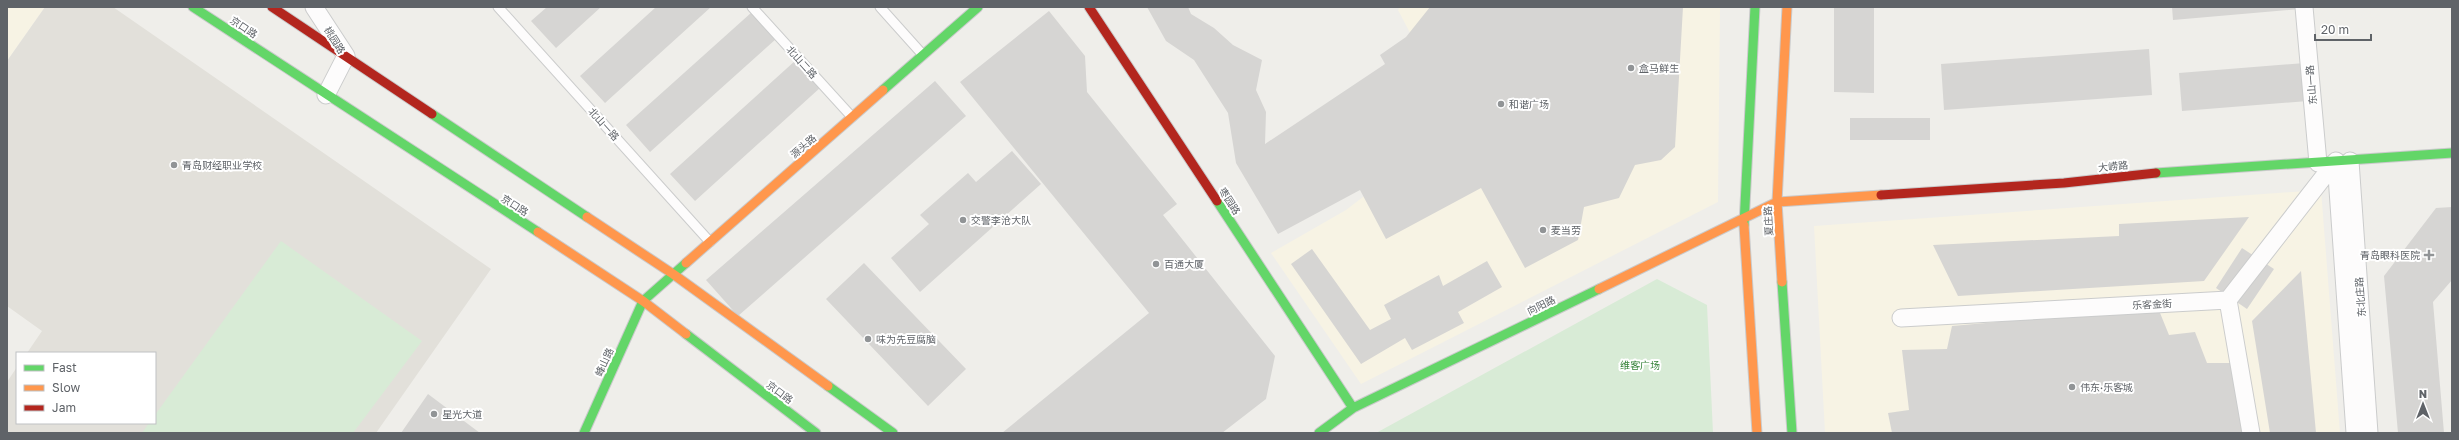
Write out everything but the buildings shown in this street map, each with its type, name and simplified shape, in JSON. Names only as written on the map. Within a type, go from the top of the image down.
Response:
[{"type":"main road","name":"京口路","points":[[193,7],[643,301],[816,433]]},
{"type":"main road","points":[[272,7],[673,274],[893,433]]},
{"type":"main road","name":"源头路","points":[[643,301],[978,7]]},
{"type":"main road","name":"枣园路","points":[[1089,7],[1353,408]]},
{"type":"main road","points":[[1755,7],[1744,218],[1758,433]]},
{"type":"main road","name":"夏庄路","points":[[1787,7],[1777,202],[1792,433]]},
{"type":"main road","name":"大崂路","points":[[1777,202],[2064,183],[2147,174],[2452,153]]},
{"type":"main road","name":"向阳路","points":[[1319,433],[1353,408],[1777,202]]},
{"type":"main road","name":"峰山路","points":[[584,433],[643,301]]},
{"type":"street","name":"桃园路","points":[[314,7],[346,56],[326,95]]},
{"type":"street","name":"东山一路","points":[[2304,7],[2318,163]]},
{"type":"street","points":[[2251,433],[2228,300],[2343,161]]},
{"type":"street","points":[[2343,161],[2355,433]]},
{"type":"street","name":"东北庄路","points":[[2343,161],[2369,433]]},
{"type":"street","name":"乐客金街","points":[[1901,318],[2228,300]]},
{"type":"lane","name":"北山一路","points":[[498,7],[710,242]]},
{"type":"lane","name":"北山二路","points":[[752,7],[852,117]]},
{"type":"lane","points":[[880,7],[923,55]]},
{"type":"lane","points":[[1790,405],[1799,433]]},
{"type":"shaded area","points":[[7,7],[45,7],[7,61]]},
{"type":"shaded area","name":"青岛财经职业学校","points":[[45,7],[113,7],[491,269],[376,433],[7,433],[7,382],[16,368],[16,424],[156,424],[156,352],[28,352],[42,331],[7,306],[7,61]]},
{"type":"shaded area","points":[[1400,7],[1720,7],[1718,202],[1361,384],[1271,253],[1346,210],[1458,124],[1398,10]]},
{"type":"shaded area","points":[[2321,190],[2340,433],[1825,433],[1814,226]]},
{"type":"green space","points":[[281,241],[422,341],[353,433],[142,433],[148,424],[156,424],[156,414]]},
{"type":"green space","name":"维客广场","points":[[1657,279],[1707,305],[1713,433],[1376,433]]},
{"type":"traffic: fast","points":[[193,7],[538,232]]},
{"type":"traffic: fast","points":[[883,90],[978,7]]},
{"type":"traffic: fast","points":[[1744,225],[1755,7]]},
{"type":"traffic: fast","points":[[432,114],[587,217]]},
{"type":"traffic: fast","points":[[2156,173],[2452,153]]},
{"type":"traffic: fast","points":[[1217,201],[1353,408]]},
{"type":"traffic: fast","points":[[584,433],[643,301],[686,263]]},
{"type":"traffic: fast","points":[[1782,282],[1792,433]]},
{"type":"traffic: fast","points":[[1319,433],[1353,408],[1599,289]]},
{"type":"traffic: fast","points":[[686,334],[816,433]]},
{"type":"traffic: fast","points":[[828,386],[893,433]]},
{"type":"traffic: slow","points":[[1782,282],[1777,202],[1787,7]]},
{"type":"traffic: slow","points":[[686,263],[883,90]]},
{"type":"traffic: slow","points":[[1599,289],[1777,202],[1881,195]]},
{"type":"traffic: slow","points":[[587,217],[673,274],[828,386]]},
{"type":"traffic: slow","points":[[1744,225],[1757,433]]},
{"type":"traffic: slow","points":[[538,232],[643,301],[686,334]]},
{"type":"traffic: jam","points":[[272,7],[432,114]]},
{"type":"traffic: jam","points":[[1089,7],[1217,201]]},
{"type":"traffic: jam","points":[[1881,195],[2064,183],[2156,173]]},
{"type":"place","name":"盒马鲜生","points":[[1631,68]]},
{"type":"place","name":"和谐广场","points":[[1501,104]]},
{"type":"place","name":"青岛财经职业学校","points":[[174,165]]},
{"type":"place","name":"交警李沧大队","points":[[963,220]]},
{"type":"place","name":"麦当劳","points":[[1543,230]]},
{"type":"place","name":"青岛眼科医院","points":[[2429,255]]},
{"type":"place","name":"百通大厦","points":[[1156,264]]},
{"type":"place","name":"味为先豆腐脑","points":[[868,339]]},
{"type":"place","name":"伟东·乐客城","points":[[2072,387]]},
{"type":"place","name":"星光大道","points":[[434,414]]}]
